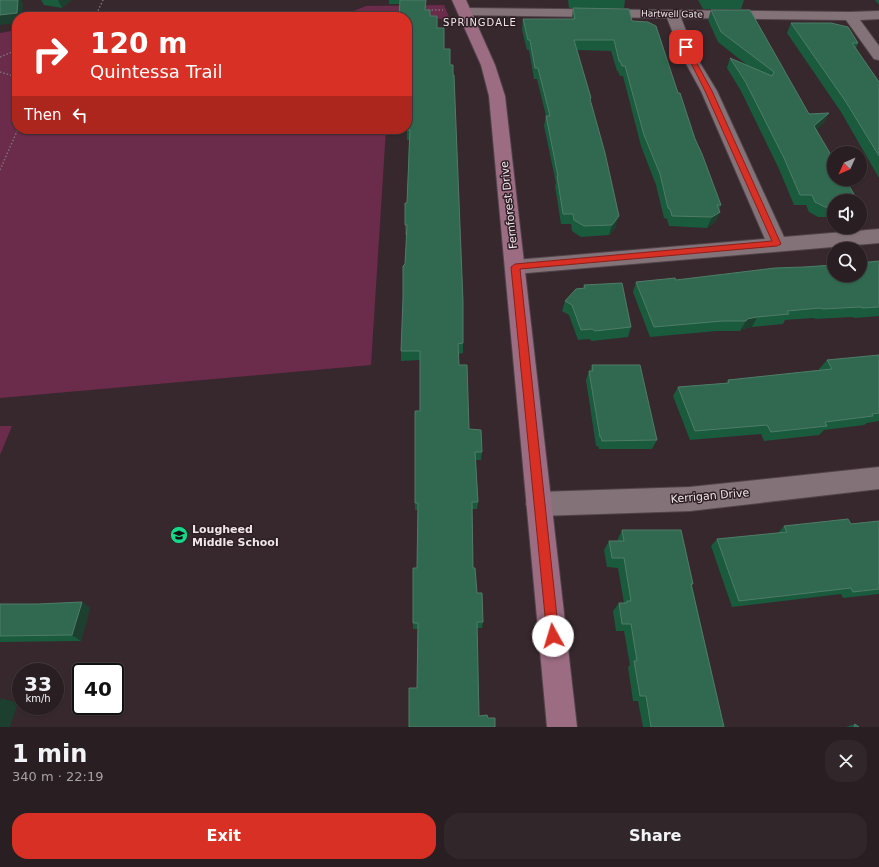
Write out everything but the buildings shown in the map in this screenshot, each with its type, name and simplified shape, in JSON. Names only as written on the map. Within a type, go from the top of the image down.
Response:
[{"type":"street","name":"Hartwell Gate","points":[[462,6],[672,14],[879,15]]},
{"type":"street","name":"Fernforest Drive","points":[[462,6],[488,65],[497,96],[562,727]]},
{"type":"street","points":[[672,14],[690,58],[709,91],[777,244]]},
{"type":"street","points":[[850,16],[879,56]]},
{"type":"street","points":[[515,267],[879,236]]},
{"type":"street","name":"Kerrigan Drive","points":[[540,504],[690,499],[879,478]]},
{"type":"path","points":[[97,12],[103,0]]},
{"type":"path","points":[[428,10],[448,10]]},
{"type":"path","points":[[399,12],[407,11]]},
{"type":"path","points":[[0,57],[12,52]]},
{"type":"path","points":[[0,72],[12,74]]},
{"type":"path","points":[[0,170],[16,134]]},
{"type":"shaded area","points":[[444,5],[450,19],[412,18],[412,12],[351,12],[366,6]]},
{"type":"shaded area","points":[[12,31],[12,134],[386,134],[371,365],[0,398],[0,33]]},
{"type":"shaded area","points":[[0,426],[12,426],[0,455]]},
{"type":"place","name":"Lougheed Middle School","points":[[179,535]]},
{"type":"district","name":"SPRINGDALE","points":[[480,22]]},
{"type":"route","points":[[553,636],[515,267],[777,244],[709,91],[690,58],[686,47]]}]
